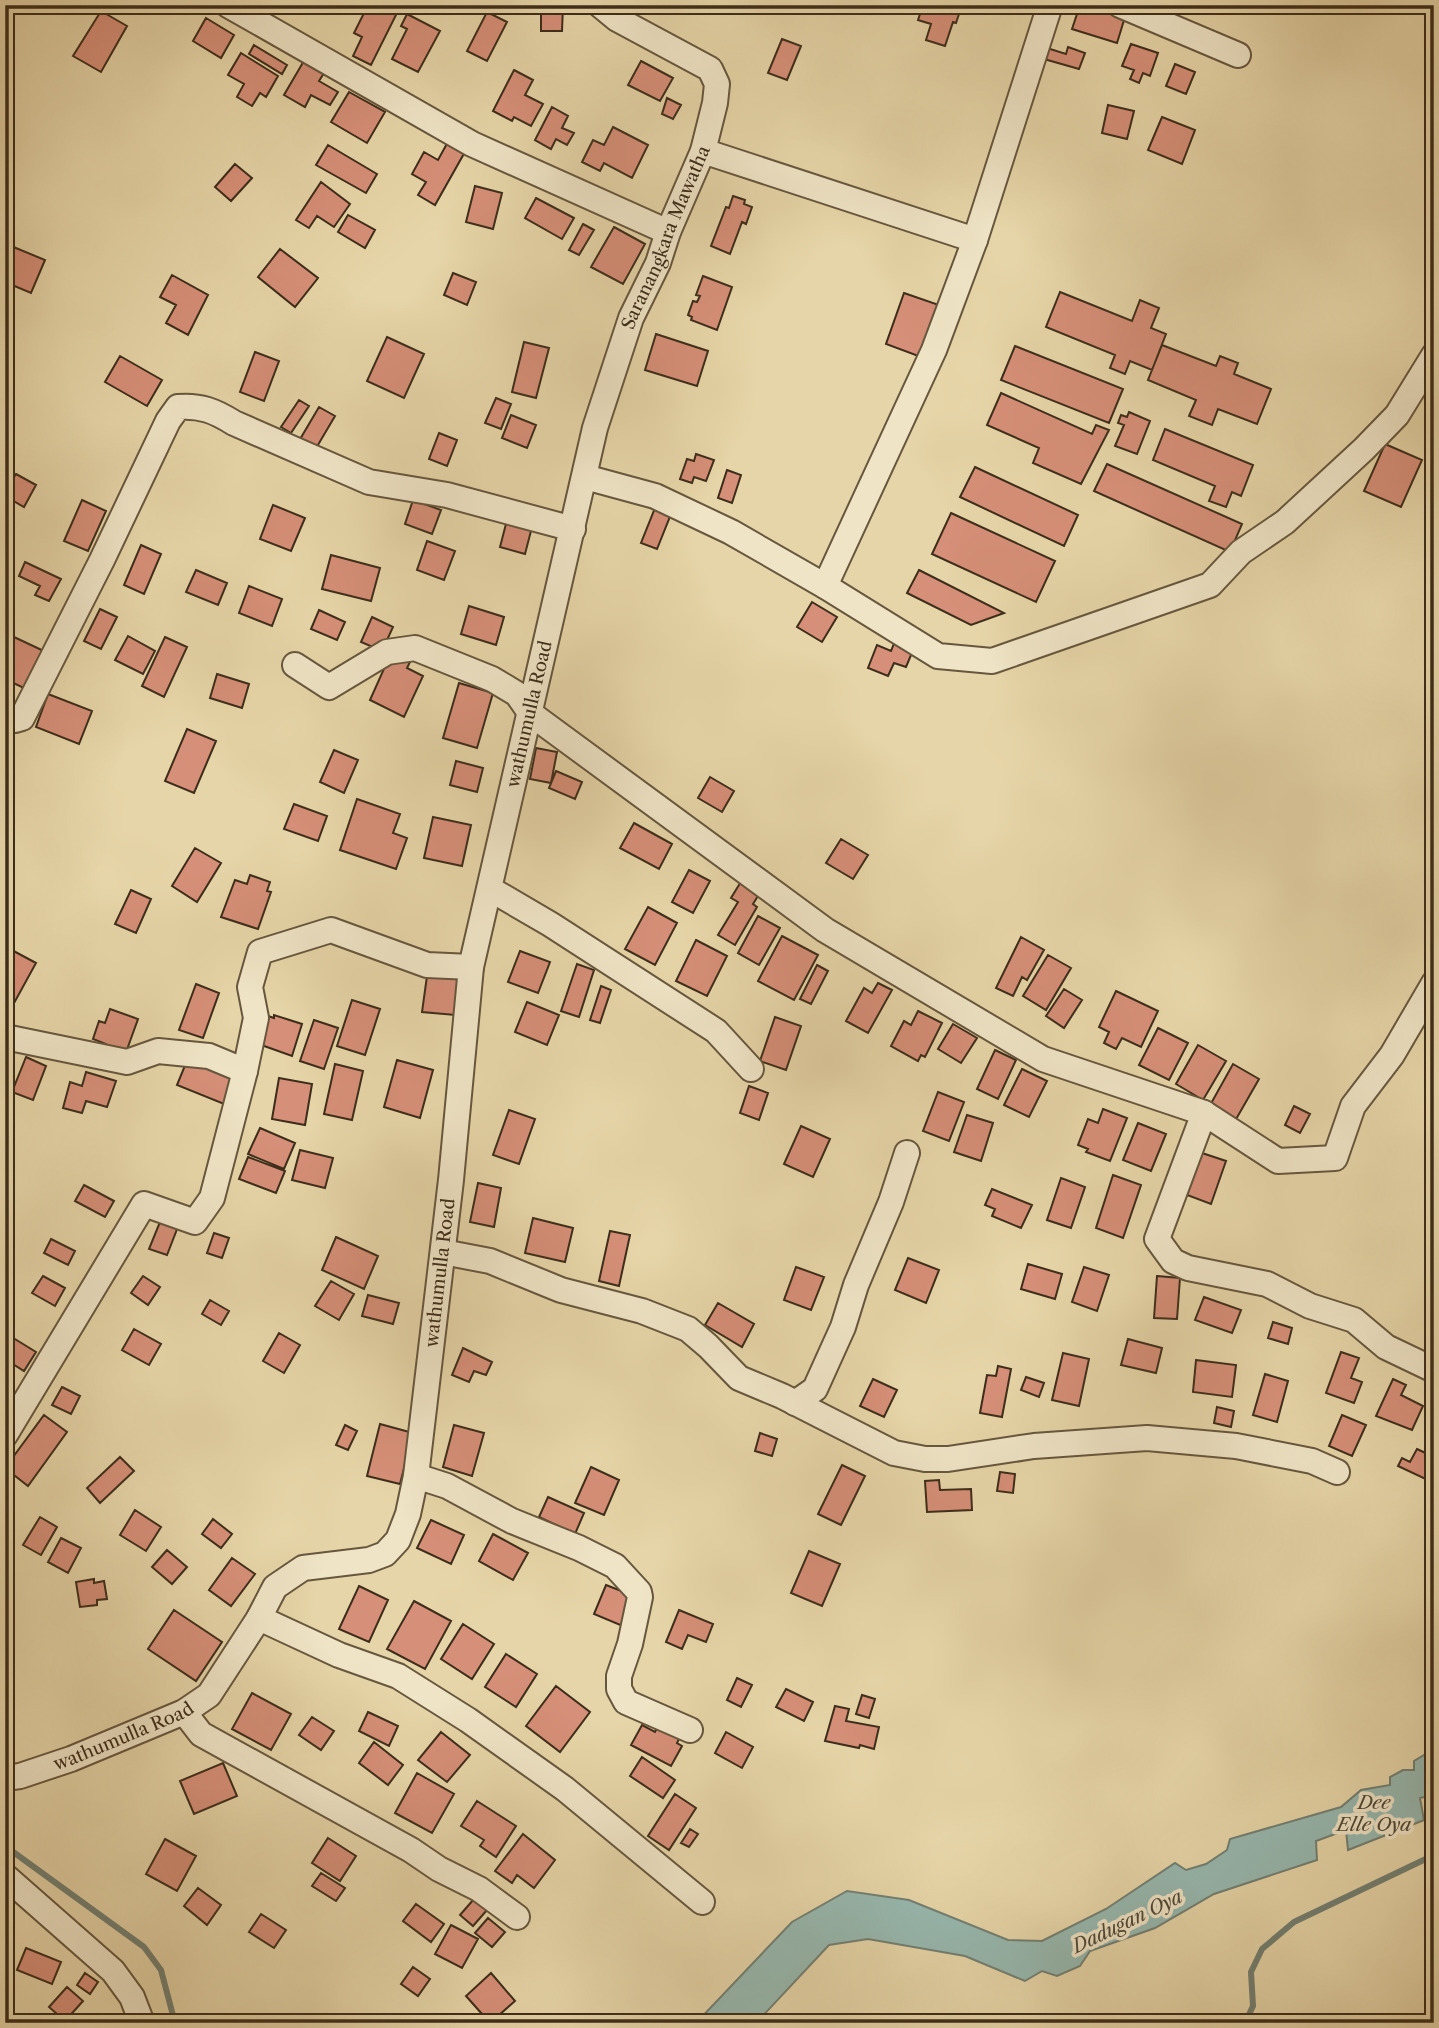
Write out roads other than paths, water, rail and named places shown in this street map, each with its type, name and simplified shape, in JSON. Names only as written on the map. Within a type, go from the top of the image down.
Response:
[{"type":"street","points":[[228,5],[472,144],[668,232]]},
{"type":"street","name":"Saranangkara Mawatha","points":[[573,529],[595,428],[631,318],[657,263],[703,151],[717,84],[710,69],[617,19],[600,5]]},
{"type":"street","points":[[825,586],[934,350],[975,240],[1050,5]]},
{"type":"street","points":[[1120,5],[1238,55]]},
{"type":"street","points":[[703,151],[975,240]]},
{"type":"street","points":[[585,477],[655,496],[731,532],[938,656],[992,661],[1210,585],[1241,552],[1285,522],[1364,449],[1397,415],[1434,355]]},
{"type":"street","points":[[5,718],[22,718],[102,560],[167,421],[178,407],[195,406],[216,412],[234,423],[369,482],[447,495],[573,529]]},
{"type":"street","name":"wathumulla Road","points":[[5,1778],[20,1776],[71,1759],[184,1712],[209,1695],[259,1618],[275,1587],[303,1567],[369,1560],[386,1554],[398,1540],[408,1514],[416,1476],[443,1252],[471,967],[519,751],[531,714],[573,529]]},
{"type":"street","points":[[295,665],[329,687],[387,652],[415,648],[492,679],[517,694],[531,714],[825,930],[1043,1059],[1204,1113],[1278,1161],[1335,1158],[1353,1106],[1392,1055],[1434,983]]},
{"type":"street","points":[[489,889],[550,924],[716,1031],[751,1069]]},
{"type":"street","points":[[5,1436],[144,1204],[195,1222],[212,1198],[256,1018],[250,987],[260,952],[331,930],[427,965],[471,967]]},
{"type":"street","points":[[5,1037],[127,1062],[158,1051],[209,1056],[245,1071]]},
{"type":"street","points":[[1204,1113],[1157,1239],[1172,1261],[1188,1268],[1267,1284],[1310,1306],[1354,1320],[1386,1346],[1434,1370]]},
{"type":"street","points":[[795,1403],[814,1389],[843,1327],[856,1285],[891,1202],[907,1153]]},
{"type":"street","points":[[443,1252],[490,1261],[561,1290],[642,1311],[688,1329],[739,1378],[894,1453],[925,1460],[948,1459],[1034,1446],[1147,1438],[1236,1446],[1312,1461],[1337,1472]]},
{"type":"street","points":[[416,1476],[447,1486],[512,1521],[615,1566],[639,1592],[640,1597],[630,1644],[619,1676],[619,1689],[626,1702],[690,1730]]},
{"type":"street","points":[[259,1618],[339,1655],[398,1676],[468,1720],[565,1789],[702,1902]]},
{"type":"street","points":[[184,1712],[201,1734],[411,1850],[439,1870],[479,1889],[517,1917]]},
{"type":"street","points":[[5,1876],[113,1971],[132,1997],[142,2023]]},
{"type":"water","name":"Dee Elle Oya","points":[[1434,1749],[1434,1795],[1420,1798],[1424,1820],[1348,1850],[1346,1830],[1316,1841],[1317,1860],[1214,1894],[1155,1928],[1090,1951],[1080,1966],[1057,1976],[1042,1971],[1025,1981],[965,1956],[868,1939],[829,1945],[756,2023],[696,2023],[792,1922],[847,1891],[909,1900],[1008,1940],[1042,1941],[1106,1909],[1175,1863],[1186,1870],[1206,1864],[1227,1850],[1230,1839],[1341,1807],[1361,1790],[1390,1785],[1390,1777],[1403,1770],[1414,1770],[1414,1761]]},
{"type":"waterway","points":[[5,1846],[144,1947],[161,1970],[175,2023]]},
{"type":"waterway","points":[[1245,2023],[1253,2006],[1251,1972],[1262,1949],[1294,1922],[1434,1855]]},
{"type":"water label","name":"Dadugan Oya","points":[[1127,1921]]}]
